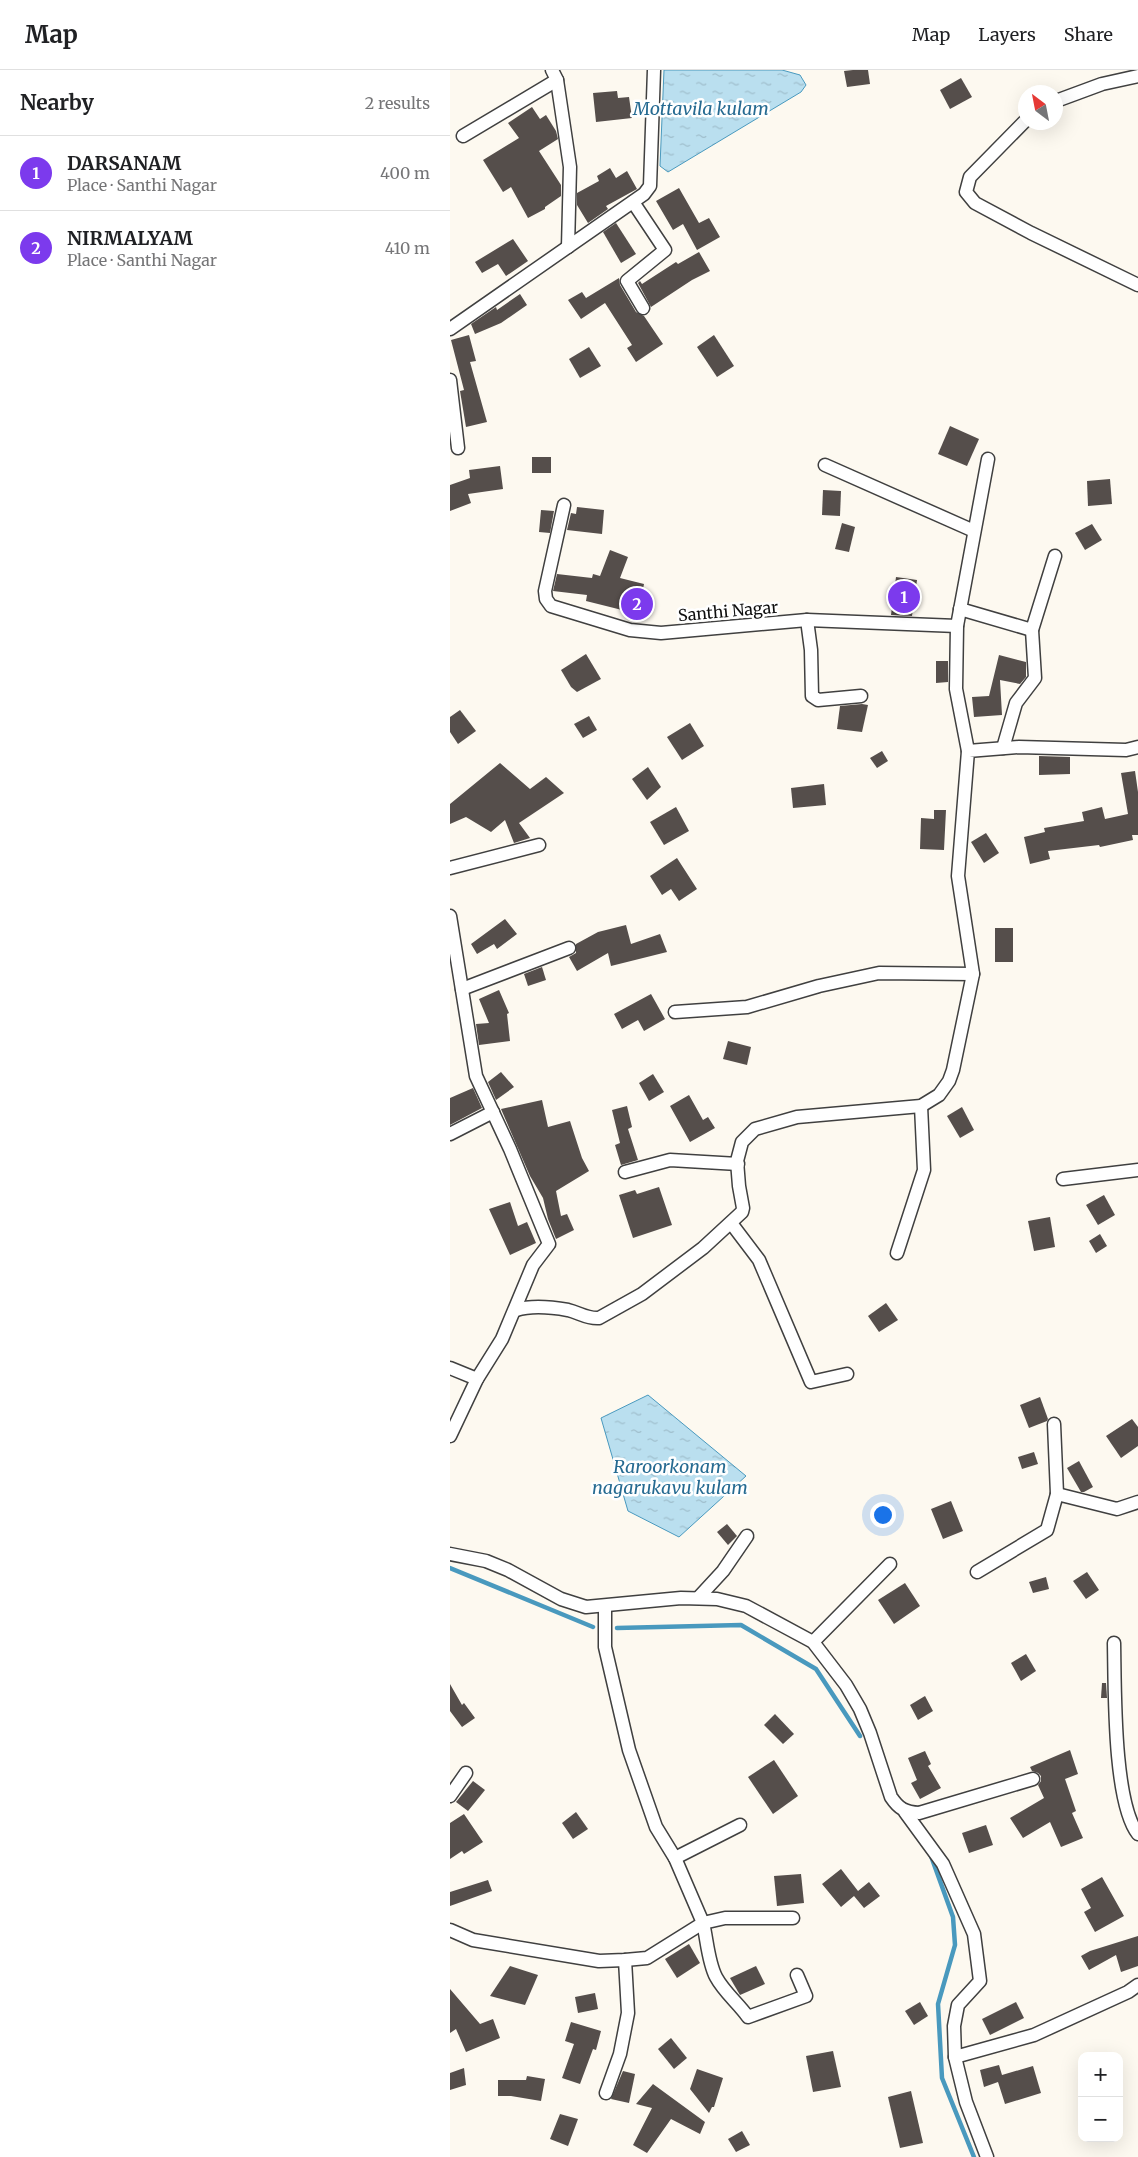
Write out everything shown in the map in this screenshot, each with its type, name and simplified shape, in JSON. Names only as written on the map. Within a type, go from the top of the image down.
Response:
[{"type":"street","points":[[450,329],[644,194],[650,186],[654,70]]},
{"type":"street","points":[[463,136],[554,75],[570,167],[568,247]]},
{"type":"street","points":[[1063,98],[1102,84],[1138,76]]},
{"type":"street","points":[[1018,128],[970,177],[966,192],[975,202],[1031,233],[1138,285]]},
{"type":"street","points":[[633,202],[665,250],[627,281],[643,308]]},
{"type":"street","points":[[450,380],[458,448]]},
{"type":"street","points":[[516,1310],[536,1306],[599,1318],[642,1294],[703,1248],[739,1216],[743,1208],[738,1164],[742,1142],[755,1129],[797,1118],[921,1106],[939,1095],[949,1081],[955,1062],[973,974],[958,876],[968,751],[956,689],[957,626],[988,459]]},
{"type":"street","points":[[825,465],[974,531]]},
{"type":"street","name":"Santhi Nagar","points":[[564,505],[545,591],[546,599],[551,606],[630,630],[661,633],[807,620],[957,626]]},
{"type":"street","points":[[1003,748],[1016,703],[1035,678],[1032,630],[1054,556]]},
{"type":"street","points":[[960,609],[1032,630]]},
{"type":"street","points":[[807,620],[811,650],[812,696],[818,700],[861,696]]},
{"type":"street","points":[[968,751],[1019,747],[1126,750],[1138,747]]},
{"type":"street","points":[[450,868],[539,845]]},
{"type":"street","points":[[450,916],[476,1076],[549,1244],[533,1265],[516,1310],[502,1339],[478,1379],[450,1436]]},
{"type":"street","points":[[462,989],[569,948]]},
{"type":"street","points":[[675,1012],[747,1007],[819,986],[879,973],[973,974]]},
{"type":"street","points":[[897,1253],[924,1170],[921,1106]]},
{"type":"street","points":[[450,1134],[493,1112]]},
{"type":"street","points":[[625,1172],[670,1160],[738,1164]]},
{"type":"street","points":[[1063,1179],[1138,1170]]},
{"type":"street","points":[[731,1223],[759,1260],[811,1382],[847,1374]]},
{"type":"street","points":[[450,1368],[478,1379]]},
{"type":"street","points":[[977,1572],[1047,1530],[1057,1494],[1054,1424]]},
{"type":"street","points":[[1057,1494],[1117,1509],[1138,1502]]},
{"type":"street","points":[[699,1597],[723,1572],[747,1536]]},
{"type":"street","points":[[450,1554],[486,1561],[508,1570],[561,1599],[586,1607],[699,1597],[717,1599],[746,1606],[813,1642],[846,1685],[860,1709],[891,1797],[896,1805],[906,1812],[943,1864],[974,1934],[980,1982],[958,2006],[954,2026],[955,2057],[966,2102],[987,2157]]},
{"type":"street","points":[[813,1642],[890,1564]]},
{"type":"street","points":[[605,1606],[606,1646],[629,1750],[656,1827],[675,1858],[704,1923],[715,1975],[724,1989],[748,2017],[806,1996],[797,1975]]},
{"type":"street","points":[[1114,1643],[1117,1738],[1122,1792],[1130,1820],[1138,1834]]},
{"type":"street","points":[[450,1796],[466,1773]]},
{"type":"street","points":[[906,1812],[919,1813],[1033,1778]]},
{"type":"street","points":[[675,1858],[740,1825]]},
{"type":"street","points":[[450,1931],[473,1940],[600,1961],[647,1958],[704,1923],[725,1918],[793,1918]]},
{"type":"street","points":[[606,2093],[620,2054],[628,2013],[625,1960]]},
{"type":"street","points":[[955,2057],[1034,2035],[1128,1992],[1138,1985]]},
{"type":"water","name":"Mottavila kulam","points":[[664,70],[782,70],[800,75],[806,85],[801,92],[668,172],[660,166]]},
{"type":"water","name":"Raroorkonam nagarukavu kulam","points":[[648,1395],[746,1476],[679,1537],[628,1511],[601,1418]]},
{"type":"building","points":[[868,70],[870,84],[847,87],[844,71]]},
{"type":"building","points":[[961,78],[972,97],[950,109],[940,90]]},
{"type":"building","points":[[617,91],[618,98],[629,97],[632,118],[596,122],[593,93]]},
{"type":"building","points":[[532,107],[540,119],[546,115],[556,131],[558,139],[539,151],[561,185],[561,196],[545,207],[545,209],[528,218],[511,187],[503,192],[483,160],[519,138],[508,123]]},
{"type":"building","points":[[610,168],[616,178],[627,171],[637,189],[606,206],[608,209],[588,223],[577,205],[577,193],[599,181],[597,176]]},
{"type":"building","points":[[679,188],[699,223],[709,218],[720,237],[697,250],[683,224],[673,230],[656,201]]},
{"type":"building","points":[[616,223],[636,254],[621,263],[603,232]]},
{"type":"building","points":[[513,239],[528,261],[506,276],[498,264],[482,273],[475,262]]},
{"type":"building","points":[[699,252],[710,271],[692,280],[651,307],[638,283],[640,281],[642,284],[676,262],[678,264]]},
{"type":"building","points":[[619,278],[620,285],[636,312],[644,316],[663,344],[636,362],[627,348],[632,345],[605,303],[581,319],[568,300],[582,292],[586,298]]},
{"type":"building","points":[[520,294],[527,305],[501,323],[475,334],[471,324],[496,307],[497,310]]},
{"type":"building","points":[[469,335],[476,361],[470,362],[487,422],[466,427],[460,391],[464,390],[451,340]]},
{"type":"building","points":[[714,335],[734,366],[717,377],[697,347]]},
{"type":"building","points":[[589,347],[601,366],[580,378],[569,359]]},
{"type":"building","points":[[950,426],[979,439],[967,466],[938,454]]},
{"type":"building","points":[[532,457],[551,457],[551,473],[532,473]]},
{"type":"building","points":[[500,466],[503,489],[468,494],[471,503],[450,511],[450,485],[470,478],[469,470]]},
{"type":"building","points":[[1110,479],[1112,504],[1088,506],[1087,481]]},
{"type":"building","points":[[823,490],[841,491],[840,516],[822,515]]},
{"type":"building","points":[[577,507],[604,510],[602,534],[567,530],[571,513],[576,514]]},
{"type":"building","points":[[541,510],[554,511],[550,533],[539,532]]},
{"type":"building","points":[[842,523],[855,527],[849,552],[835,549]]},
{"type":"building","points":[[1092,524],[1102,540],[1085,550],[1075,533]]},
{"type":"building","points":[[610,550],[628,557],[620,578],[644,584],[642,594],[653,597],[647,619],[622,612],[622,610],[586,601],[587,595],[553,591],[557,574],[592,578],[593,574],[600,576]]},
{"type":"building","points":[[896,577],[917,580],[912,616],[891,615]]},
{"type":"building","points":[[586,654],[601,679],[577,692],[571,687],[561,670]]},
{"type":"building","points":[[999,655],[1026,662],[1026,677],[1020,684],[1000,680],[1002,715],[974,717],[972,697],[989,696]]},
{"type":"building","points":[[936,661],[948,661],[948,682],[936,683]]},
{"type":"building","points":[[868,705],[862,732],[837,729],[840,706]]},
{"type":"building","points":[[460,710],[476,731],[458,744],[450,732],[450,717]]},
{"type":"building","points":[[589,716],[597,730],[583,738],[574,724]]},
{"type":"building","points":[[690,723],[704,746],[682,760],[667,737]]},
{"type":"building","points":[[882,751],[888,761],[877,768],[870,758]]},
{"type":"building","points":[[1039,756],[1070,757],[1070,774],[1039,775]]},
{"type":"building","points":[[500,763],[530,789],[546,777],[564,793],[519,823],[530,838],[514,843],[505,820],[491,832],[466,817],[450,824],[450,804]]},
{"type":"building","points":[[648,767],[661,787],[647,800],[632,779]]},
{"type":"building","points":[[1135,771],[1138,792],[1138,835],[1132,835],[1133,840],[1100,847],[1099,845],[1048,851],[1050,859],[1030,864],[1024,837],[1045,832],[1044,828],[1084,821],[1082,812],[1102,807],[1105,819],[1128,814],[1121,773]]},
{"type":"building","points":[[824,784],[826,805],[793,808],[791,788]]},
{"type":"building","points":[[676,807],[689,831],[664,845],[650,822]]},
{"type":"building","points":[[934,810],[946,810],[944,850],[920,849],[921,818],[934,819]]},
{"type":"building","points":[[986,833],[999,853],[984,863],[971,842]]},
{"type":"building","points":[[677,858],[697,889],[679,901],[671,889],[662,895],[650,876]]},
{"type":"building","points":[[505,919],[517,934],[497,949],[494,944],[477,954],[471,944]]},
{"type":"building","points":[[626,925],[631,944],[660,934],[667,952],[611,966],[608,953],[577,971],[569,957],[576,953],[576,944],[598,932]]},
{"type":"building","points":[[995,928],[1013,928],[1013,962],[995,962]]},
{"type":"building","points":[[542,967],[546,980],[528,986],[524,974]]},
{"type":"building","points":[[499,990],[509,1013],[507,1014],[510,1041],[479,1045],[476,1024],[489,1023],[479,999]]},
{"type":"building","points":[[651,994],[665,1019],[644,1031],[638,1020],[622,1029],[614,1014]]},
{"type":"building","points":[[728,1041],[751,1047],[747,1065],[723,1059]]},
{"type":"building","points":[[501,1072],[514,1087],[496,1100],[488,1082]]},
{"type":"building","points":[[653,1074],[664,1092],[649,1101],[639,1083]]},
{"type":"building","points":[[473,1088],[482,1108],[450,1125],[450,1098]]},
{"type":"building","points":[[689,1095],[703,1120],[708,1117],[715,1128],[690,1142],[670,1106]]},
{"type":"building","points":[[542,1100],[548,1127],[570,1121],[582,1158],[589,1171],[556,1191],[561,1216],[567,1214],[574,1230],[556,1239],[548,1219],[543,1198],[530,1176],[501,1109]]},
{"type":"building","points":[[627,1106],[632,1127],[628,1129],[638,1160],[621,1165],[615,1145],[620,1143],[612,1110]]},
{"type":"building","points":[[962,1107],[974,1130],[960,1138],[947,1116]]},
{"type":"building","points":[[659,1187],[672,1225],[633,1238],[619,1195],[635,1190],[637,1194]]},
{"type":"building","points":[[1104,1195],[1115,1215],[1098,1225],[1086,1205]]},
{"type":"building","points":[[510,1202],[518,1226],[527,1222],[536,1243],[510,1255],[489,1209]]},
{"type":"building","points":[[1050,1217],[1055,1247],[1034,1251],[1028,1221]]},
{"type":"building","points":[[1100,1234],[1107,1246],[1096,1253],[1089,1241]]},
{"type":"building","points":[[886,1303],[898,1320],[879,1332],[868,1316]]},
{"type":"building","points":[[1040,1397],[1048,1419],[1029,1428],[1020,1405]]},
{"type":"building","points":[[1132,1419],[1138,1427],[1138,1446],[1121,1458],[1106,1436]]},
{"type":"building","points":[[1034,1452],[1038,1464],[1022,1469],[1018,1457]]},
{"type":"building","points":[[1079,1461],[1093,1487],[1084,1492],[1081,1492],[1067,1468]]},
{"type":"building","points":[[951,1501],[963,1531],[943,1539],[931,1509]]},
{"type":"building","points":[[727,1524],[737,1536],[728,1545],[717,1532]]},
{"type":"building","points":[[1087,1572],[1099,1590],[1086,1599],[1073,1581]]},
{"type":"building","points":[[1046,1577],[1049,1589],[1033,1593],[1029,1582]]},
{"type":"building","points":[[905,1583],[920,1606],[894,1624],[878,1600]]},
{"type":"building","points":[[1026,1654],[1036,1671],[1021,1681],[1011,1663]]},
{"type":"building","points":[[1102,1683],[1106,1683],[1107,1698],[1101,1698]]},
{"type":"building","points":[[450,1684],[462,1705],[464,1703],[475,1718],[462,1727],[450,1711]]},
{"type":"building","points":[[925,1696],[933,1711],[918,1720],[910,1705]]},
{"type":"building","points":[[775,1714],[794,1734],[783,1744],[764,1725]]},
{"type":"building","points":[[1070,1750],[1078,1774],[1065,1779],[1076,1811],[1072,1813],[1083,1838],[1061,1847],[1050,1822],[1023,1838],[1010,1818],[1044,1798],[1038,1785],[1041,1781],[1041,1776],[1032,1771],[1030,1767]]},
{"type":"building","points":[[925,1751],[931,1764],[928,1766],[941,1788],[920,1799],[911,1783],[917,1780],[908,1758]]},
{"type":"building","points":[[774,1760],[798,1796],[773,1814],[748,1777]]},
{"type":"building","points":[[473,1781],[485,1790],[468,1811],[456,1802]]},
{"type":"building","points":[[576,1812],[588,1829],[573,1839],[562,1823]]},
{"type":"building","points":[[464,1814],[483,1842],[464,1854],[462,1851],[450,1859],[450,1823]]},
{"type":"building","points":[[986,1825],[993,1845],[969,1853],[962,1833]]},
{"type":"building","points":[[841,1869],[858,1891],[869,1882],[880,1896],[864,1908],[854,1896],[841,1907],[822,1884]]},
{"type":"building","points":[[801,1874],[804,1903],[777,1906],[774,1876]]},
{"type":"building","points":[[1102,1877],[1124,1916],[1095,1932],[1084,1912],[1091,1908],[1081,1889]]},
{"type":"building","points":[[488,1880],[492,1891],[450,1906],[450,1892]]},
{"type":"building","points":[[1138,1936],[1138,1966],[1121,1972],[1116,1955],[1089,1970],[1081,1956],[1090,1951]]},
{"type":"building","points":[[689,1944],[700,1963],[677,1978],[665,1959]]},
{"type":"building","points":[[510,1966],[538,1975],[525,2005],[490,1996]]},
{"type":"building","points":[[756,1966],[765,1984],[740,1995],[730,1978]]},
{"type":"building","points":[[450,1989],[480,2024],[493,2019],[500,2038],[466,2052],[456,2029],[450,2033]]},
{"type":"building","points":[[595,1993],[598,2009],[578,2013],[575,1997]]},
{"type":"building","points":[[920,2002],[928,2016],[914,2025],[905,2011]]},
{"type":"building","points":[[1016,2002],[1024,2018],[990,2035],[982,2019]]},
{"type":"building","points":[[571,2022],[601,2031],[596,2050],[593,2049],[580,2084],[562,2078],[574,2044],[565,2041]]},
{"type":"building","points":[[671,2038],[687,2058],[674,2069],[658,2049]]},
{"type":"building","points":[[833,2051],[841,2087],[813,2092],[806,2056]]},
{"type":"building","points":[[999,2065],[1002,2075],[1033,2066],[1041,2093],[1005,2104],[998,2082],[984,2087],[980,2070]]},
{"type":"building","points":[[464,2068],[466,2085],[450,2090],[450,2073]]},
{"type":"building","points":[[697,2069],[723,2078],[714,2107],[712,2107],[709,2113],[690,2089]]},
{"type":"building","points":[[623,2071],[635,2074],[629,2103],[611,2099]]},
{"type":"building","points":[[527,2076],[545,2079],[541,2101],[511,2096],[498,2096],[498,2080],[526,2080]]},
{"type":"building","points":[[653,2084],[705,2122],[700,2134],[671,2119],[647,2153],[633,2145],[652,2108],[636,2104]]},
{"type":"building","points":[[911,2091],[923,2143],[900,2148],[888,2097]]},
{"type":"building","points":[[560,2114],[578,2119],[568,2146],[550,2139]]},
{"type":"building","points":[[742,2131],[750,2145],[736,2152],[728,2139]]},
{"type":"waterway","points":[[450,1568],[593,1627]]},
{"type":"waterway","points":[[617,1628],[741,1625],[816,1669],[860,1736]]},
{"type":"waterway","points":[[931,1856],[953,1917],[955,1945],[938,2004],[942,2078],[974,2157]]},
{"type":"place","name":"DARSANAM","points":[[904,597]]},
{"type":"place","name":"NIRMALYAM","points":[[637,604]]}]
